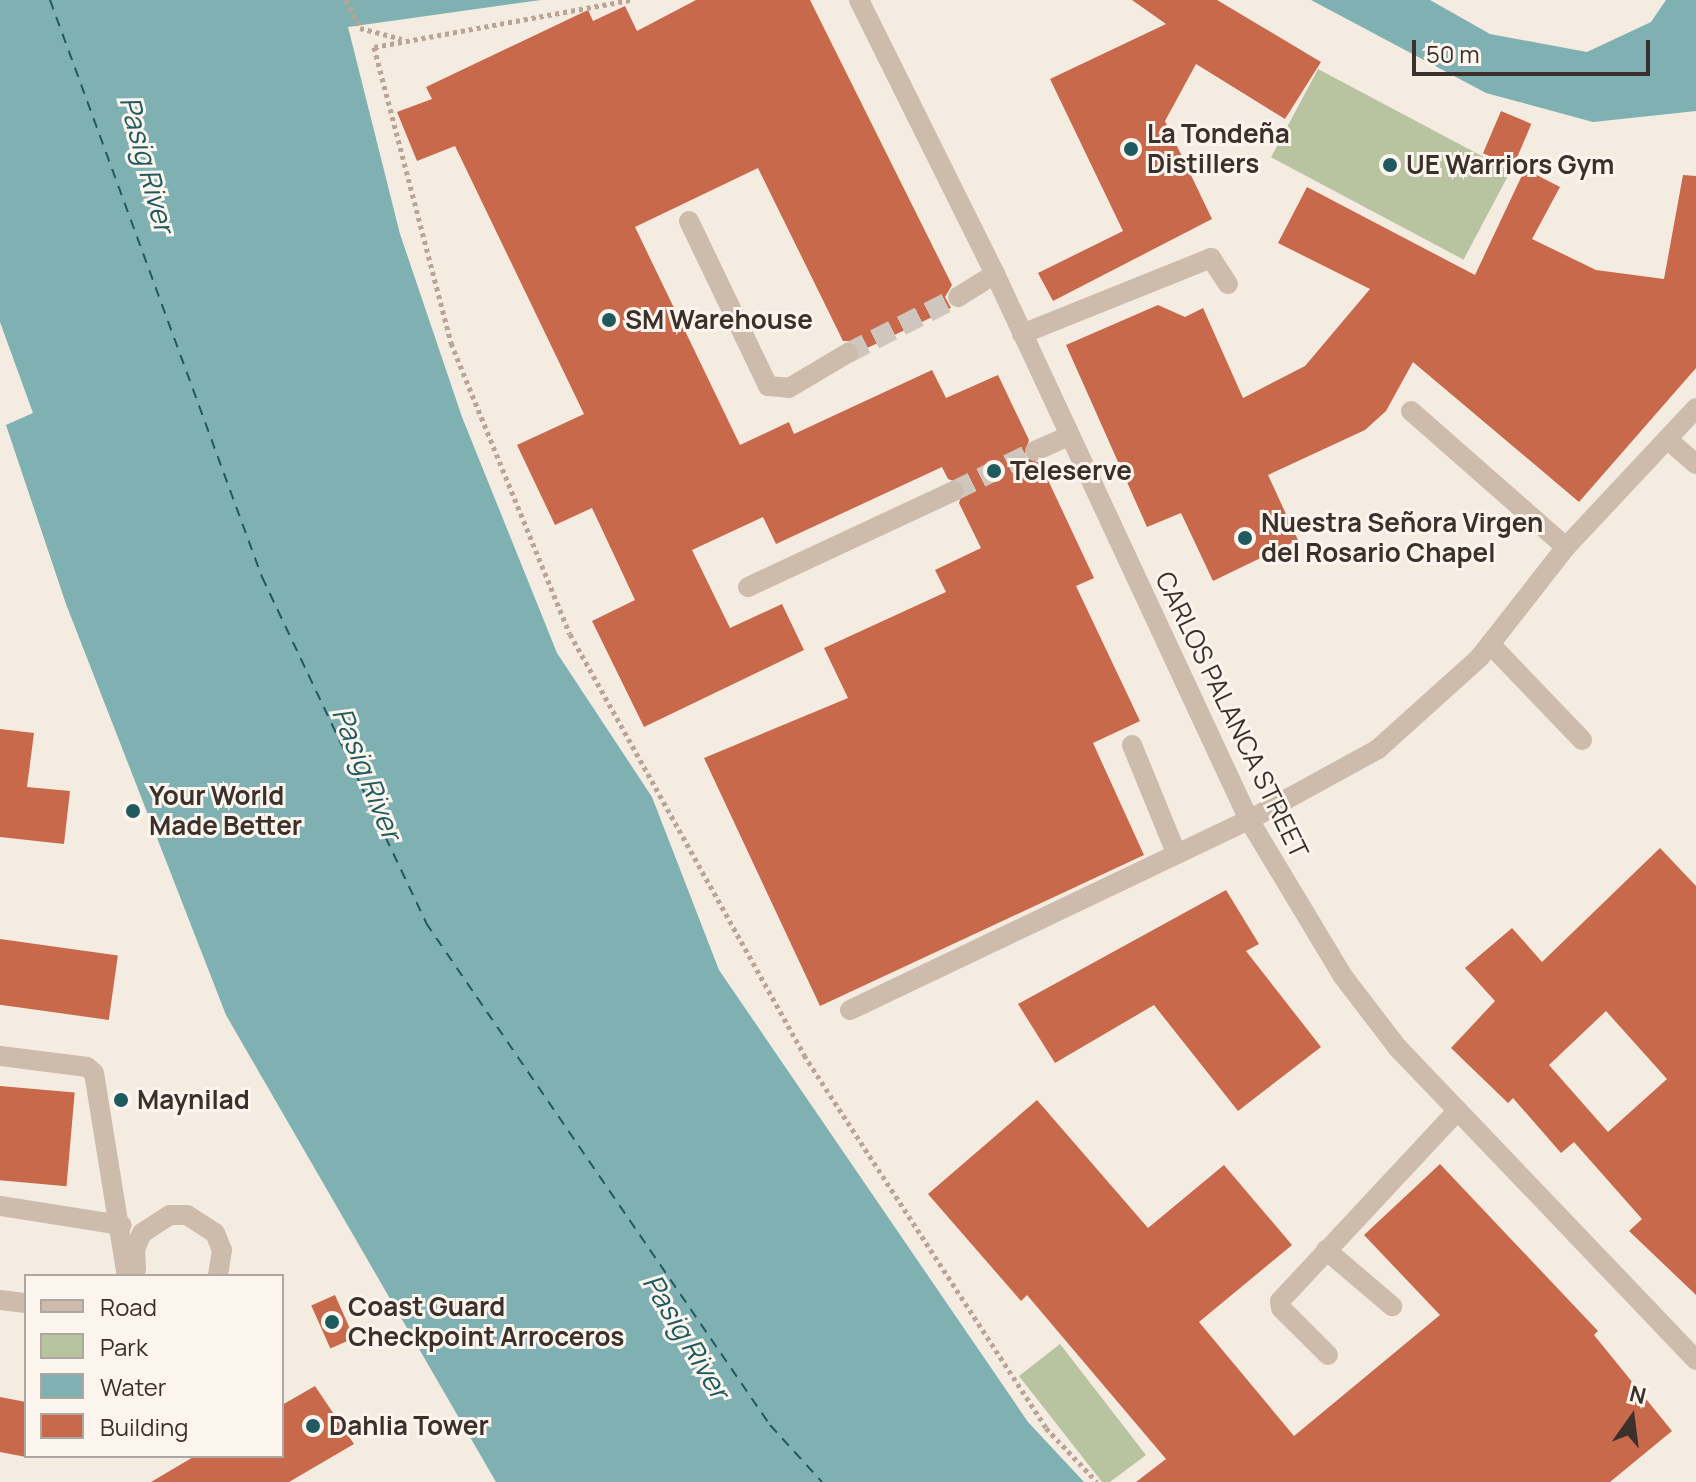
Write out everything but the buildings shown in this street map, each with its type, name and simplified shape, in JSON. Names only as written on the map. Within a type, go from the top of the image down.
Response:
[{"type":"street","name":"CARLOS PALANCA STREET","points":[[859,0],[995,274],[1249,820],[1342,975],[1397,1047],[1696,1360]]},
{"type":"street","points":[[689,221],[768,386],[778,391],[789,388],[848,353]]},
{"type":"street","points":[[1022,334],[1211,258],[1228,284]]},
{"type":"street","points":[[958,297],[995,274]]},
{"type":"street","points":[[850,1010],[1249,820],[1378,749],[1490,644],[1566,547],[1696,408]]},
{"type":"street","points":[[1411,411],[1566,547]]},
{"type":"street","points":[[1035,451],[1068,436]]},
{"type":"street","points":[[1667,439],[1696,464]]},
{"type":"street","points":[[748,587],[954,491]]},
{"type":"street","points":[[1490,644],[1582,740]]},
{"type":"street","points":[[1132,745],[1176,853]]},
{"type":"street","points":[[0,1056],[87,1067],[94,1073],[132,1272]]},
{"type":"street","points":[[1328,1355],[1280,1305],[1326,1250],[1457,1111]]},
{"type":"street","points":[[0,1206],[122,1225]]},
{"type":"street","points":[[132,1272],[142,1233],[170,1215],[187,1215],[215,1233],[222,1250],[218,1274]]},
{"type":"street","points":[[1326,1250],[1392,1306]]},
{"type":"street","points":[[0,1300],[24,1303]]},
{"type":"path","points":[[346,0],[360,28],[407,40]]},
{"type":"path","points":[[630,0],[374,47],[451,343],[570,634],[804,1055],[1046,1428],[1097,1482]]},
{"type":"green space","name":"UE Warriors Gym","points":[[1318,69],[1510,171],[1464,260],[1271,157]]},
{"type":"green space","points":[[1060,1344],[1146,1455],[1110,1482],[1102,1482],[1019,1376]]},
{"type":"water","name":"Pasig River","points":[[0,0],[541,0],[348,27],[400,234],[462,417],[557,653],[652,797],[719,970],[1028,1422],[1084,1482],[496,1482],[226,1015],[66,604],[6,425],[33,413],[0,322]]},
{"type":"water","points":[[1311,0],[1430,0],[1490,34],[1587,52],[1651,22],[1666,0],[1696,0],[1696,111],[1593,122],[1486,93]]},
{"type":"ferry route","points":[[50,0],[262,577],[426,923],[770,1425],[822,1482]]},
{"type":"tunnel","points":[[848,353],[958,297]]},
{"type":"tunnel","points":[[954,491],[1035,451]]},
{"type":"place","name":"La Tondeña Distillers","points":[[1131,149]]},
{"type":"place","name":"UE Warriors Gym","points":[[1390,165]]},
{"type":"place","name":"SM Warehouse","points":[[609,320]]},
{"type":"place","name":"Teleserve","points":[[994,471]]},
{"type":"place","name":"Nuestra Señora Virgen del Rosario Chapel","points":[[1245,538]]},
{"type":"place","name":"Your World Made Better","points":[[133,811]]},
{"type":"place","name":"Maynilad","points":[[121,1100]]},
{"type":"place","name":"Coast Guard Checkpoint Arroceros","points":[[332,1322]]},
{"type":"place","name":"Dahlia Tower","points":[[313,1426]]}]
